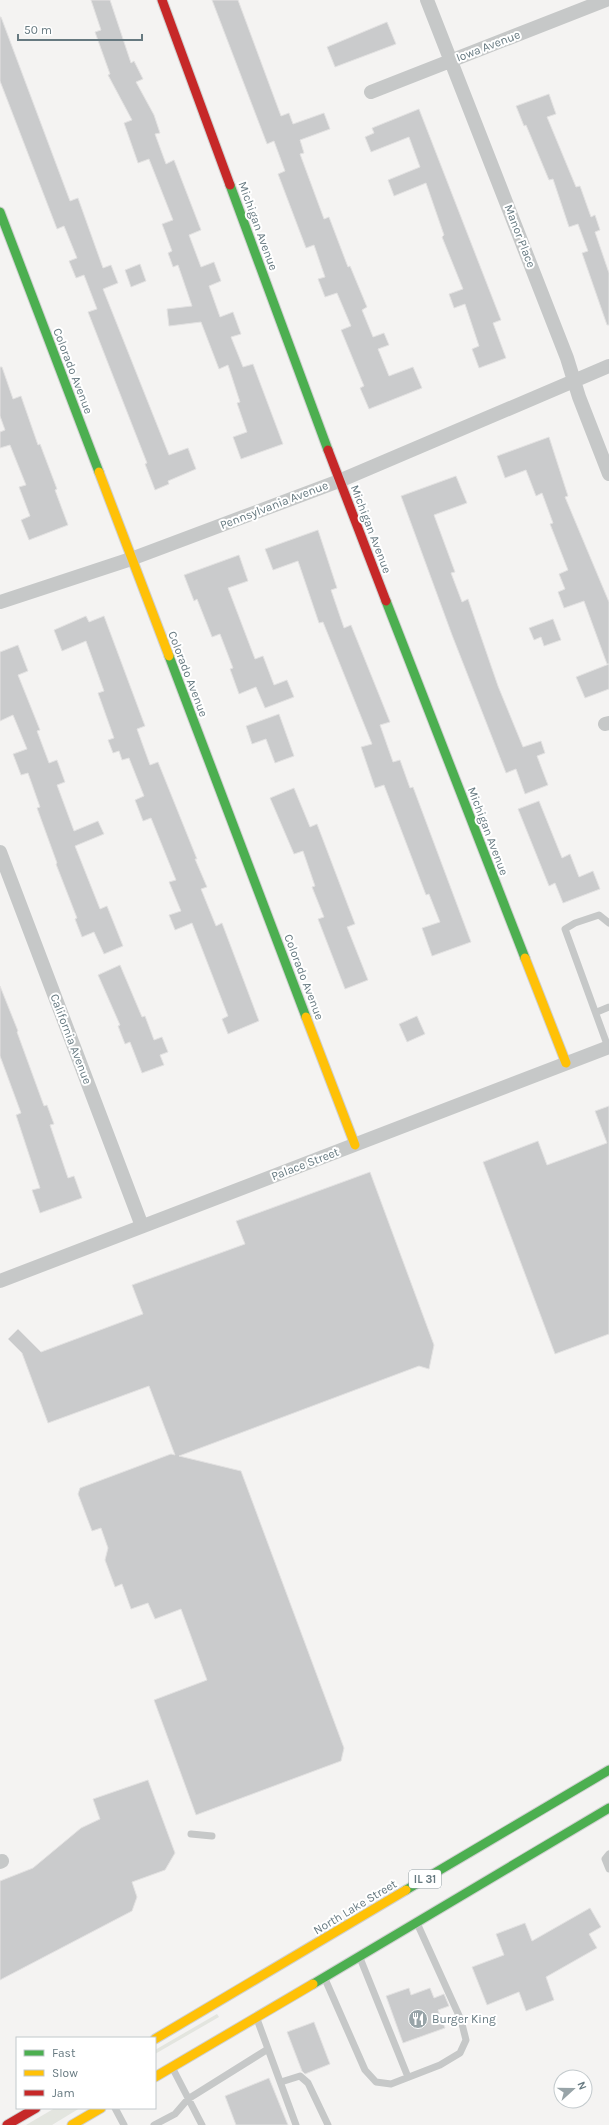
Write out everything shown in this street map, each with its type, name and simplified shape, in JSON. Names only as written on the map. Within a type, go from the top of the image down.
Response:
[{"type":"street","name":"Michigan Avenue","points":[[162,0],[339,481],[566,1063]]},
{"type":"street","name":"Manor Place","points":[[428,0],[609,474]]},
{"type":"street","name":"Iowa Avenue","points":[[371,92],[606,0]]},
{"type":"street","name":"Colorado Avenue","points":[[0,212],[355,1145]]},
{"type":"street","name":"Pennsylvania Avenue","points":[[0,602],[131,559],[339,481],[574,379],[609,366]]},
{"type":"street","name":"California Avenue","points":[[0,852],[142,1226]]},
{"type":"street","name":"Palace Street","points":[[0,1281],[609,1047]]},
{"type":"street","name":"North Lake Street","points":[[156,2038],[609,1770]]},
{"type":"street","points":[[156,2076],[609,1808]]},
{"type":"street","points":[[7,2125],[34,2109]]},
{"type":"street","points":[[72,2125],[93,2117],[100,2109]]},
{"type":"lane","points":[[609,923],[599,915],[575,923],[565,930],[609,1047]]},
{"type":"lane","points":[[597,1012],[609,1007]]},
{"type":"lane","points":[[191,1834],[212,1836]]},
{"type":"lane","points":[[609,1854],[605,1859],[609,1869]]},
{"type":"lane","points":[[324,1977],[365,2070],[376,2082],[391,2084],[440,2065],[460,2053],[466,2040],[461,2020],[416,1921]]},
{"type":"lane","points":[[359,1956],[408,2077]]},
{"type":"lane","points":[[256,2017],[296,2125]]},
{"type":"lane","points":[[154,2125],[175,2114],[188,2099],[268,2049]]},
{"type":"lane","points":[[172,2067],[202,2125]]},
{"type":"lane","points":[[281,2082],[300,2076],[308,2083],[328,2125]]},
{"type":"lane","points":[[116,2109],[124,2125]]},
{"type":"shaded area","points":[[217,2014],[219,2017],[156,2053],[156,2049]]},
{"type":"shaded area","points":[[53,2109],[78,2109],[52,2125],[26,2125]]},
{"type":"building","points":[[91,0],[110,0],[131,63],[134,61],[143,79],[136,82],[154,115],[160,133],[155,134],[166,164],[174,160],[201,230],[189,235],[201,267],[214,262],[221,281],[209,286],[220,317],[233,312],[241,334],[231,337],[243,367],[253,364],[283,444],[241,459],[233,437],[247,432],[237,403],[240,402],[228,365],[219,369],[201,322],[169,326],[167,309],[192,306],[178,265],[173,267],[168,253],[172,251],[162,224],[173,220],[149,159],[138,163],[124,123],[132,120],[108,75],[110,74],[95,32],[101,30]]},
{"type":"building","points":[[212,0],[238,0],[281,116],[289,113],[293,124],[324,113],[330,129],[300,140],[304,153],[300,154],[324,219],[329,217],[348,267],[350,266],[367,307],[362,310],[373,337],[384,333],[389,345],[378,349],[389,376],[413,367],[422,388],[369,409],[360,388],[364,386],[341,330],[351,326],[337,293],[325,297],[318,279],[325,277],[314,245],[306,248],[278,174],[285,171],[274,141],[267,144]]},
{"type":"building","points":[[0,17],[70,201],[78,198],[103,268],[111,265],[118,283],[103,289],[169,455],[188,448],[196,469],[168,481],[169,484],[155,490],[145,464],[147,463],[88,312],[97,309],[84,275],[76,278],[69,261],[77,258],[64,226],[57,229],[0,81]]},
{"type":"building","points":[[387,22],[396,44],[335,67],[327,47]]},
{"type":"building","points":[[549,94],[556,114],[547,117],[576,187],[580,186],[591,217],[595,215],[600,230],[595,232],[609,273],[609,325],[607,325],[582,253],[588,251],[578,224],[569,227],[553,179],[549,180],[526,125],[524,126],[516,106]]},
{"type":"building","points":[[419,109],[501,320],[493,323],[506,358],[479,368],[472,349],[479,346],[465,304],[454,308],[449,294],[463,289],[442,237],[444,235],[426,183],[394,196],[388,180],[420,167],[409,137],[371,152],[365,137],[374,133],[372,128]]},
{"type":"building","points":[[140,264],[146,281],[131,287],[125,270]]},
{"type":"building","points":[[0,367],[2,367],[13,399],[21,396],[38,445],[40,444],[57,489],[55,490],[68,525],[29,540],[21,520],[30,516],[19,487],[26,485],[10,445],[0,448],[0,432],[5,430],[0,416]]},
{"type":"building","points":[[549,437],[568,496],[565,497],[609,602],[609,664],[607,664],[584,601],[564,608],[558,592],[565,589],[559,574],[568,570],[550,524],[553,523],[542,493],[536,496],[526,470],[505,478],[497,456]]},
{"type":"building","points":[[456,476],[467,503],[434,515],[455,572],[451,573],[462,602],[468,599],[498,686],[523,747],[541,741],[545,753],[537,756],[548,785],[525,794],[516,769],[506,773],[452,635],[401,496]]},
{"type":"building","points":[[318,530],[337,588],[331,590],[344,628],[351,625],[390,722],[380,725],[393,762],[400,760],[410,788],[413,787],[471,942],[432,956],[422,928],[440,922],[429,894],[426,895],[384,785],[375,788],[361,747],[372,744],[323,622],[319,623],[298,561],[273,570],[265,549]]},
{"type":"building","points":[[239,555],[248,581],[228,588],[255,659],[263,656],[274,685],[287,680],[294,697],[265,708],[256,687],[239,694],[230,669],[233,668],[220,634],[212,637],[197,599],[194,601],[184,575]]},
{"type":"building","points":[[86,616],[89,622],[104,616],[145,726],[137,729],[150,765],[158,762],[207,887],[201,889],[216,926],[222,923],[259,1021],[228,1034],[222,1019],[228,1016],[192,923],[175,930],[169,915],[181,911],[169,882],[176,880],[151,818],[143,821],[135,800],[144,796],[129,758],[122,760],[119,751],[113,753],[108,740],[114,738],[98,693],[104,691],[86,641],[62,651],[54,630]]},
{"type":"building","points":[[553,619],[561,640],[544,646],[541,637],[534,640],[529,628]]},
{"type":"building","points":[[18,645],[28,671],[18,675],[40,730],[37,731],[49,763],[57,760],[65,782],[57,785],[74,831],[98,821],[104,834],[75,846],[100,909],[107,906],[123,946],[104,954],[94,932],[82,937],[75,919],[77,918],[56,864],[57,863],[37,808],[40,807],[28,773],[21,775],[13,754],[27,749],[13,715],[0,721],[0,652]]},
{"type":"building","points":[[609,664],[609,689],[585,698],[576,677]]},
{"type":"building","points":[[279,714],[294,756],[275,763],[266,739],[252,744],[246,726]]},
{"type":"building","points":[[294,788],[310,827],[317,824],[355,924],[347,927],[368,980],[345,989],[318,919],[324,917],[312,887],[315,886],[303,851],[294,854],[270,798]]},
{"type":"building","points":[[539,801],[562,858],[570,854],[579,877],[593,871],[600,889],[563,903],[555,883],[549,886],[518,809]]},
{"type":"building","points":[[120,965],[142,1017],[145,1016],[154,1040],[162,1037],[168,1052],[160,1055],[164,1065],[142,1073],[130,1042],[125,1044],[118,1026],[120,1025],[98,975]]},
{"type":"building","points":[[0,986],[18,1031],[17,1032],[44,1106],[47,1105],[54,1124],[50,1125],[68,1178],[74,1176],[82,1198],[40,1213],[32,1190],[40,1188],[16,1115],[21,1113],[0,1056]]},
{"type":"building","points":[[417,1016],[425,1034],[407,1042],[399,1024]]},
{"type":"building","points":[[609,1106],[609,1334],[555,1354],[483,1162],[538,1141],[547,1165],[607,1143],[595,1111]]},
{"type":"building","points":[[370,1172],[434,1345],[429,1369],[419,1366],[179,1456],[241,1471],[344,1748],[341,1761],[196,1815],[154,1700],[207,1680],[181,1609],[155,1619],[148,1603],[131,1609],[122,1584],[115,1587],[105,1560],[108,1548],[101,1528],[92,1531],[78,1494],[80,1488],[171,1454],[175,1455],[149,1386],[48,1423],[22,1353],[8,1339],[18,1329],[41,1352],[143,1314],[132,1285],[245,1244],[236,1221]]},
{"type":"building","points":[[148,1780],[175,1853],[165,1870],[132,1882],[137,1897],[132,1911],[0,1980],[0,1881],[33,1868],[81,1828],[100,1819],[93,1799]]},
{"type":"building","points":[[590,1908],[601,1927],[589,1934],[597,1948],[546,1977],[554,2000],[526,2011],[519,1992],[487,2005],[472,1967],[504,1955],[496,1934],[525,1923],[532,1941]]},
{"type":"building","name":"Burger King","points":[[409,1988],[411,1995],[430,1988],[434,1998],[444,1994],[449,2006],[438,2010],[445,2028],[403,2043],[386,1996]]},
{"type":"building","points":[[314,2022],[330,2064],[305,2074],[302,2071],[287,2032]]},
{"type":"building","points":[[269,2078],[288,2125],[236,2125],[225,2096]]},
{"type":"traffic: fast","points":[[230,185],[328,450]]},
{"type":"traffic: fast","points":[[0,212],[99,472]]},
{"type":"traffic: fast","points":[[386,601],[525,958]]},
{"type":"traffic: fast","points":[[169,656],[306,1017]]},
{"type":"traffic: fast","points":[[406,1890],[609,1770]]},
{"type":"traffic: fast","points":[[313,1984],[609,1808]]},
{"type":"traffic: slow","points":[[99,472],[169,656]]},
{"type":"traffic: slow","points":[[525,958],[566,1063]]},
{"type":"traffic: slow","points":[[306,1017],[355,1145]]},
{"type":"traffic: slow","points":[[156,2038],[406,1890]]},
{"type":"traffic: slow","points":[[156,2076],[313,1984]]},
{"type":"traffic: slow","points":[[72,2125],[99,2109]]},
{"type":"traffic: jam","points":[[162,0],[230,185]]},
{"type":"traffic: jam","points":[[328,450],[386,601]]},
{"type":"traffic: jam","points":[[7,2125],[34,2109]]},
{"type":"place","name":"Burger King","points":[[418,2019]]}]
